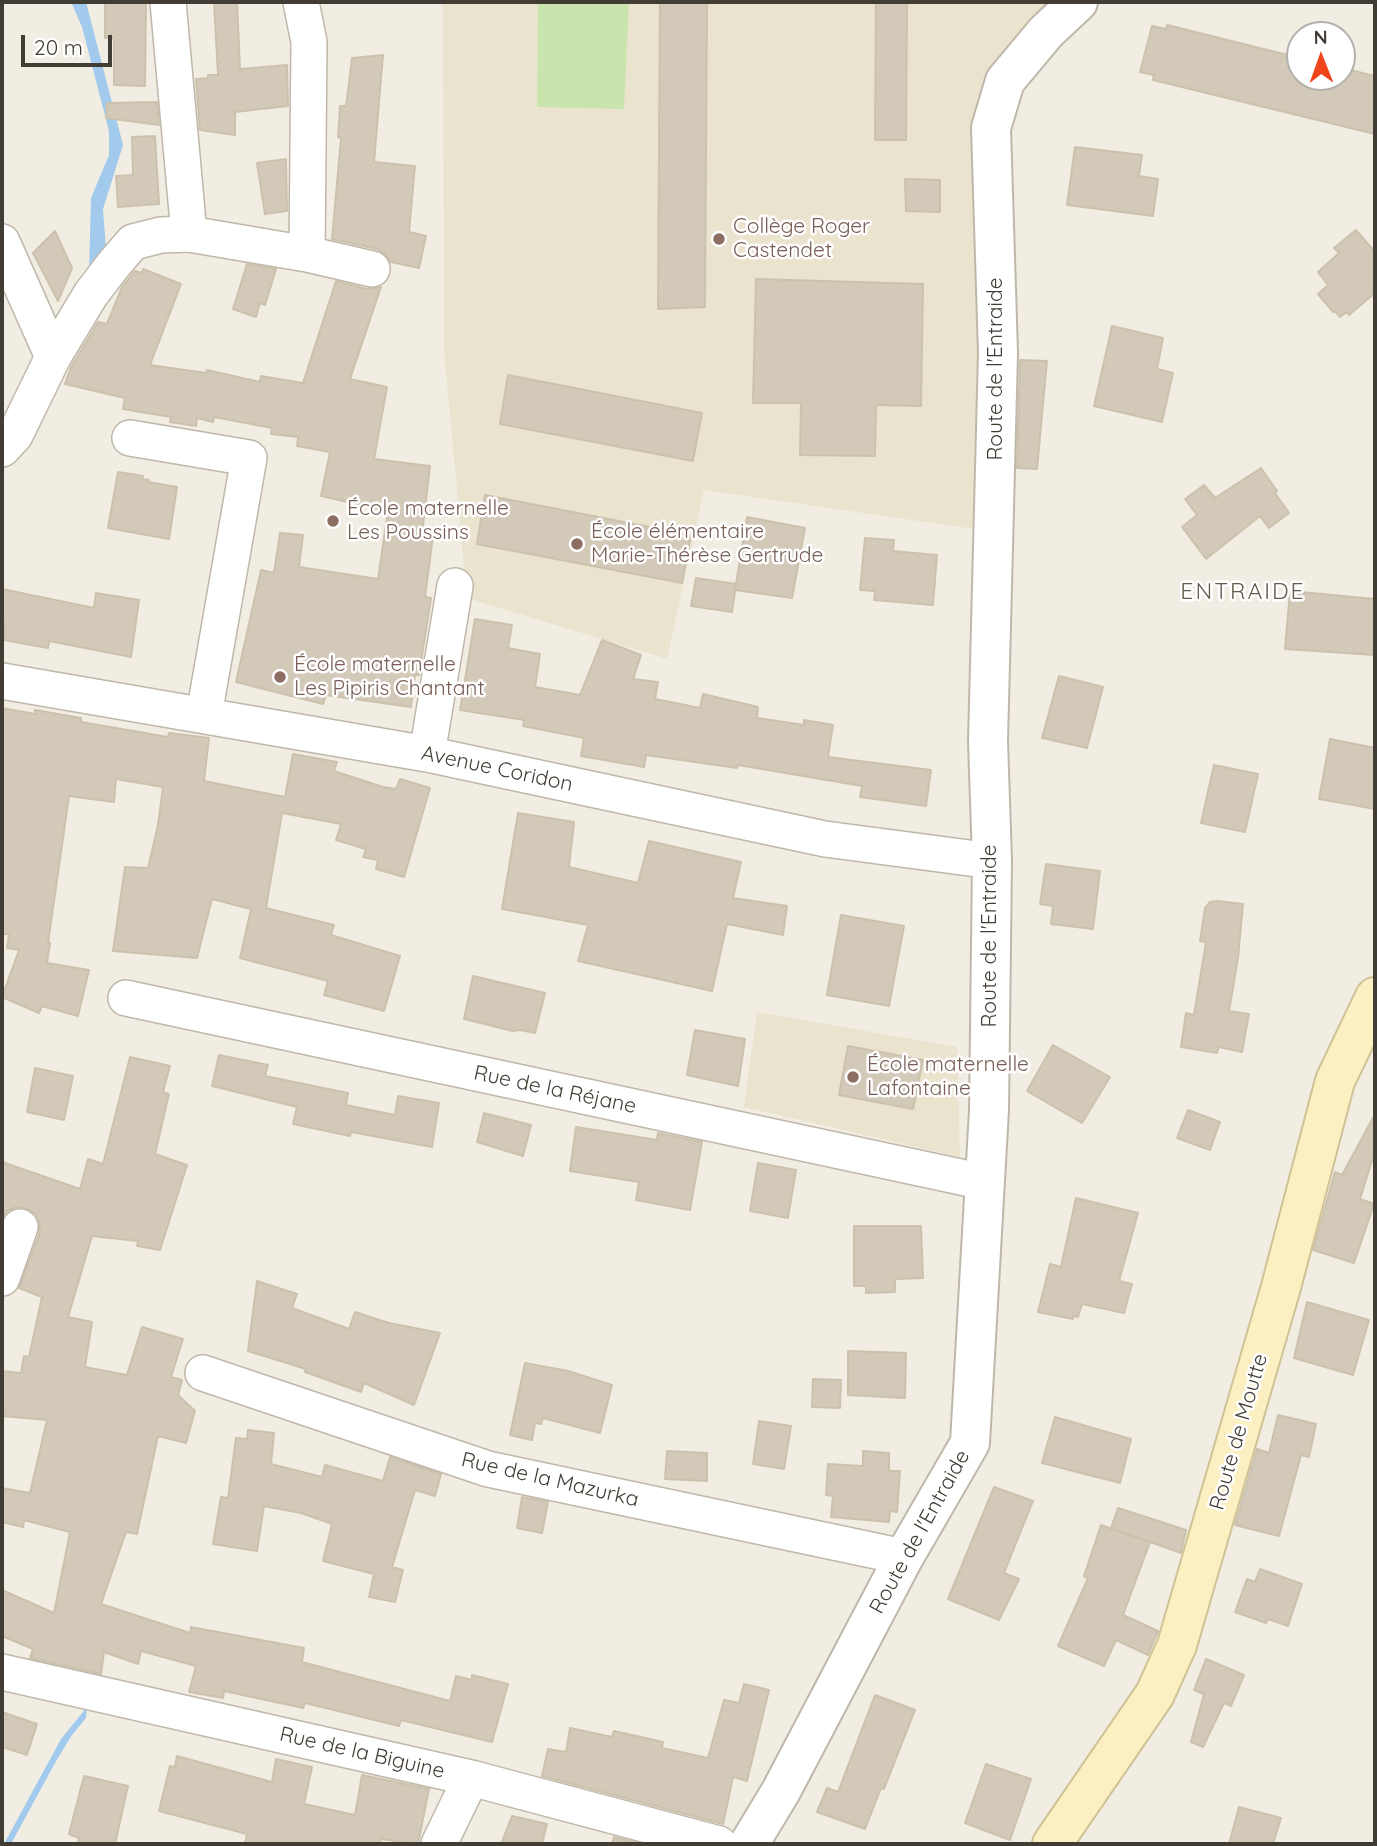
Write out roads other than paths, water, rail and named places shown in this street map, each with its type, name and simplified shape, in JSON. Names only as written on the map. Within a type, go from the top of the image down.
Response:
[{"type":"main road","name":"Route de Moutte","points":[[1052,1844],[1155,1693],[1177,1645],[1281,1287],[1335,1081],[1375,997]]},
{"type":"street","points":[[168,2],[189,234]]},
{"type":"street","points":[[301,2],[309,42],[307,254]]},
{"type":"street","name":"Route de l'Entraide","points":[[750,1844],[781,1791],[904,1557],[970,1443],[989,1110],[992,861],[988,741],[999,353],[991,128],[1005,81],[1046,32],[1078,2]]},
{"type":"street","points":[[2,449],[15,435],[53,357],[92,295],[133,242],[161,235],[189,234],[307,254],[372,269]]},
{"type":"street","points":[[2,242],[53,357]]},
{"type":"street","points":[[130,438],[249,458],[204,715]]},
{"type":"street","points":[[427,754],[455,586]]},
{"type":"street","name":"Avenue Coridon","points":[[2,681],[427,754],[825,839],[992,861]]},
{"type":"street","name":"Rue de la Réjane","points":[[126,998],[984,1182]]},
{"type":"street","points":[[2,1278],[20,1227]]},
{"type":"street","name":"Rue de la Mazurka","points":[[203,1373],[488,1469],[904,1557]]},
{"type":"street","name":"Rue de la Biguine","points":[[2,1672],[471,1778],[719,1844]]},
{"type":"street","points":[[439,1844],[471,1778]]},
{"type":"water","points":[[71,2],[86,2],[123,145],[103,209],[106,249],[89,272],[91,198],[109,155],[109,131],[82,27]]},
{"type":"water","points":[[87,1707],[86,1718],[55,1763],[12,1842],[4,1844],[61,1739]]},
{"type":"place","name":"Collège Roger Castendet","points":[[719,239]]},
{"type":"place","name":"École maternelle Les Poussins","points":[[333,521]]},
{"type":"place","name":"École élémentaire Marie-Thérèse Gertrude","points":[[577,544]]},
{"type":"place","name":"École maternelle Les Pipiris Chantant","points":[[280,677]]},
{"type":"place","name":"École maternelle Lafontaine","points":[[853,1077]]},
{"type":"district","name":"ENTRAIDE","points":[[1243,592]]}]
